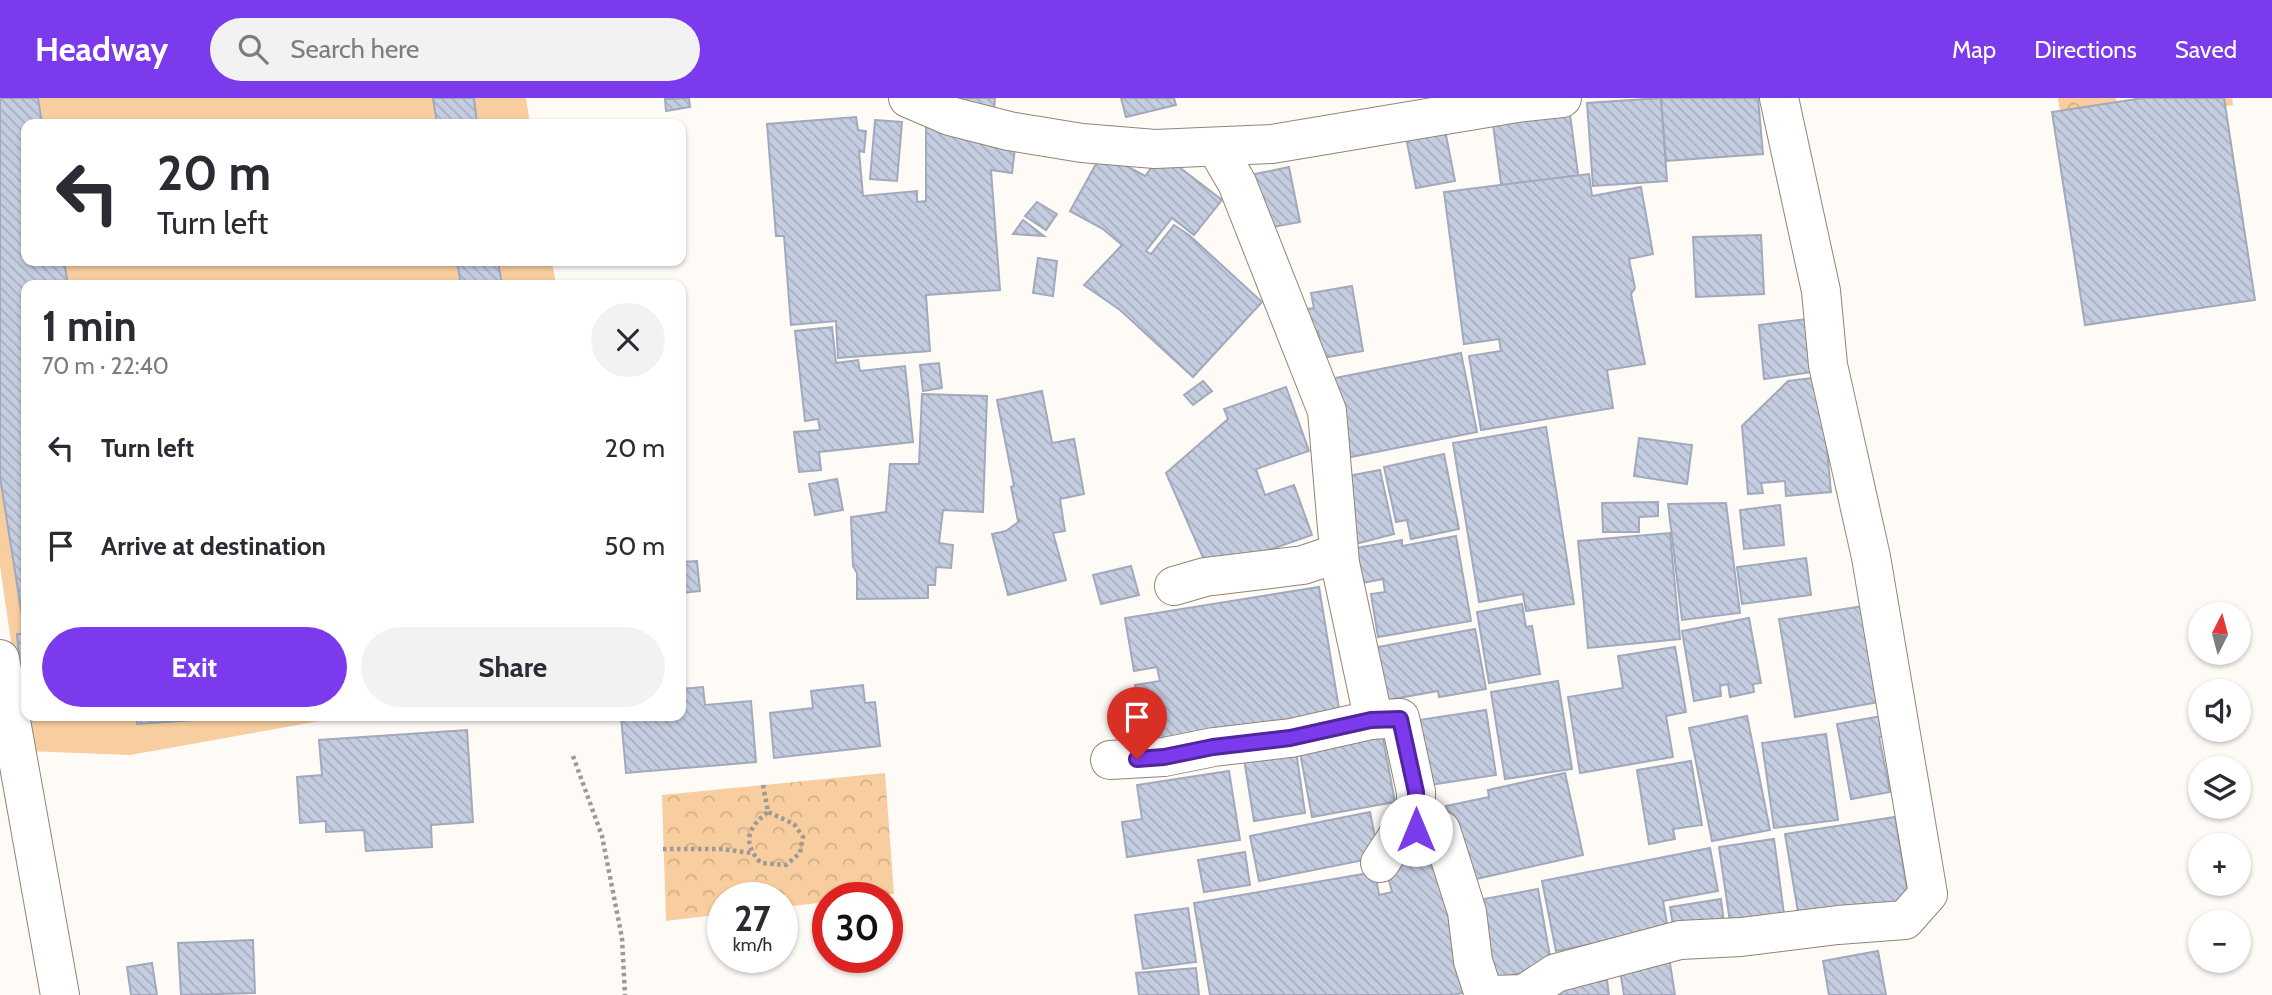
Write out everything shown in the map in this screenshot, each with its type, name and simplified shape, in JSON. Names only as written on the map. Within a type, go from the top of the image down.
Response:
[{"type":"street","points":[[908,98],[953,107],[1009,131],[1082,143],[1155,149],[1272,145],[1517,103],[1562,98]]},
{"type":"street","points":[[1492,995],[1524,994],[1556,973],[1680,940],[1741,937],[1905,920],[1928,894],[1871,557],[1828,365],[1821,291],[1779,98]]},
{"type":"street","points":[[1216,147],[1237,183],[1327,411],[1339,553],[1370,703],[1371,720]]},
{"type":"street","points":[[1174,586],[1205,577],[1303,565],[1339,553]]},
{"type":"street","points":[[0,659],[61,995]]},
{"type":"street","points":[[1110,760],[1164,757],[1213,747],[1290,738],[1371,720],[1400,719],[1416,792],[1416,830]]},
{"type":"street","points":[[1380,863],[1397,837],[1416,830],[1441,830],[1467,912],[1473,961],[1484,995]]},
{"type":"path","points":[[573,756],[602,836],[622,938],[625,995]]},
{"type":"path","points":[[763,785],[768,812]]},
{"type":"path","points":[[751,853],[749,835],[756,821],[768,812]]},
{"type":"path","points":[[663,849],[723,849],[751,853],[761,863],[786,865],[800,853],[803,836],[794,824],[768,812]]},
{"type":"green space","points":[[0,98],[526,98],[529,119],[21,119],[21,266],[553,266],[555,280],[21,280],[21,710],[0,566]]},
{"type":"green space","points":[[2058,98],[2116,98],[2118,109],[2177,98],[2232,98],[2233,105],[2063,131]]},
{"type":"green space","points":[[23,721],[320,721],[130,755],[27,751]]},
{"type":"green space","points":[[885,773],[893,882],[812,882],[812,904],[798,905],[798,882],[707,882],[707,916],[666,921],[662,795]]},
{"type":"building","points":[[0,98],[38,98],[41,119],[21,119],[21,266],[65,266],[67,280],[21,280],[21,609],[0,477]]},
{"type":"building","points":[[433,98],[474,98],[476,119],[436,119]]},
{"type":"building","points":[[689,98],[690,107],[666,111],[665,99]]},
{"type":"building","points":[[962,98],[995,98],[994,110],[961,107]]},
{"type":"building","points":[[1121,98],[1174,98],[1176,105],[1126,117]]},
{"type":"building","points":[[1661,98],[1667,181],[1593,186],[1587,103]]},
{"type":"building","points":[[1661,98],[1758,98],[1763,154],[1666,161]]},
{"type":"building","points":[[2143,98],[2224,98],[2255,300],[2085,325],[2052,112]]},
{"type":"building","points":[[1569,107],[1580,189],[1503,199],[1492,117]]},
{"type":"building","points":[[856,117],[858,130],[866,131],[864,152],[859,151],[863,196],[917,191],[917,202],[926,201],[926,123],[1015,148],[1012,173],[991,170],[1000,290],[926,295],[930,351],[838,358],[836,321],[791,325],[784,236],[776,236],[767,124]]},
{"type":"building","points":[[875,120],[902,122],[897,181],[870,179]]},
{"type":"building","points":[[1444,125],[1455,181],[1416,188],[1405,132]]},
{"type":"building","points":[[1102,153],[1145,176],[1162,154],[1222,200],[1194,235],[1172,218],[1146,251],[1151,254],[1174,225],[1189,235],[1262,302],[1193,377],[1120,310],[1084,285],[1122,245],[1103,229],[1070,211]]},
{"type":"building","points":[[1289,167],[1300,222],[1261,229],[1250,175]]},
{"type":"building","points":[[1589,174],[1592,196],[1641,187],[1653,254],[1629,259],[1635,288],[1631,294],[1645,364],[1607,370],[1613,408],[1481,430],[1469,356],[1501,351],[1499,339],[1464,344],[1444,192]]},
{"type":"building","points":[[1037,202],[1057,214],[1046,230],[1025,216]]},
{"type":"building","points":[[1023,220],[1044,236],[1013,234]]},
{"type":"building","points":[[1761,235],[1764,294],[1696,297],[1693,237]]},
{"type":"building","points":[[1038,258],[1057,261],[1053,296],[1033,293]]},
{"type":"building","points":[[458,266],[499,266],[501,280],[460,280]]},
{"type":"building","points":[[1352,286],[1363,351],[1322,358],[1318,331],[1303,333],[1300,310],[1314,308],[1311,293]]},
{"type":"building","points":[[1807,319],[1812,372],[1764,379],[1759,325]]},
{"type":"building","points":[[832,327],[836,363],[858,360],[860,371],[905,366],[913,442],[819,452],[821,470],[799,472],[794,432],[820,430],[818,419],[805,421],[795,331]]},
{"type":"building","points":[[1461,353],[1477,432],[1341,459],[1325,380]]},
{"type":"building","points":[[939,363],[942,388],[923,391],[920,365]]},
{"type":"building","points":[[1820,377],[1831,492],[1786,496],[1785,481],[1761,483],[1763,493],[1748,494],[1742,426],[1788,381]]},
{"type":"building","points":[[1203,381],[1212,391],[1193,405],[1184,395]]},
{"type":"building","points":[[1286,387],[1309,451],[1256,469],[1265,495],[1294,485],[1312,535],[1209,571],[1166,473],[1228,419],[1224,409]]},
{"type":"building","points":[[1042,391],[1052,443],[1074,439],[1084,494],[1060,499],[1065,531],[1053,533],[1066,580],[1008,595],[992,534],[1006,531],[1021,520],[1018,521],[1011,487],[1014,486],[997,400]]},
{"type":"building","points":[[922,394],[987,396],[983,512],[943,510],[939,543],[953,545],[951,568],[936,567],[935,585],[928,585],[928,598],[857,599],[851,517],[886,512],[890,464],[919,464]]},
{"type":"building","points":[[1546,427],[1574,604],[1526,611],[1523,594],[1479,602],[1453,443]]},
{"type":"building","points":[[1639,438],[1692,445],[1687,484],[1634,476]]},
{"type":"building","points":[[1444,454],[1459,529],[1411,539],[1407,520],[1396,522],[1384,467]]},
{"type":"building","points":[[1380,470],[1394,534],[1344,547],[1337,478]]},
{"type":"building","points":[[837,479],[843,510],[815,515],[809,484]]},
{"type":"building","points":[[1658,502],[1658,516],[1639,517],[1639,532],[1603,532],[1602,503]]},
{"type":"building","points":[[1726,503],[1740,613],[1682,620],[1668,504]]},
{"type":"building","points":[[1780,505],[1784,545],[1744,549],[1740,510]]},
{"type":"building","points":[[1670,533],[1680,639],[1588,648],[1578,541]]},
{"type":"building","points":[[1456,536],[1471,621],[1378,637],[1371,594],[1385,592],[1383,579],[1362,583],[1356,548],[1402,540],[1402,546]]},
{"type":"building","points":[[1806,558],[1811,595],[1742,604],[1737,567]]},
{"type":"building","points":[[697,561],[700,591],[686,592],[686,562]]},
{"type":"building","points":[[1131,566],[1139,595],[1101,604],[1093,575]]},
{"type":"building","points":[[1319,587],[1340,715],[1146,750],[1135,685],[1160,681],[1157,667],[1134,671],[1125,618]]},
{"type":"building","points":[[1522,604],[1526,627],[1532,626],[1540,674],[1489,683],[1477,612]]},
{"type":"building","points":[[1864,606],[1879,702],[1795,717],[1779,619]]},
{"type":"building","points":[[1749,618],[1761,683],[1753,684],[1754,692],[1730,697],[1728,684],[1720,686],[1721,696],[1694,701],[1682,631]]},
{"type":"building","points":[[1475,629],[1486,689],[1439,697],[1438,691],[1376,702],[1367,649]]},
{"type":"building","points":[[17,634],[21,634],[21,684]]},
{"type":"building","points":[[1675,647],[1686,712],[1666,716],[1673,757],[1580,773],[1568,697],[1623,688],[1618,656]]},
{"type":"building","points":[[1558,681],[1572,769],[1505,779],[1491,692]]},
{"type":"building","points":[[863,685],[865,703],[875,702],[880,746],[774,758],[770,713],[813,708],[811,691]]},
{"type":"building","points":[[703,687],[705,705],[751,701],[756,762],[626,773],[621,721],[686,721],[686,689]]},
{"type":"building","points":[[1486,710],[1496,775],[1429,785],[1419,720]]},
{"type":"building","points":[[1887,715],[1891,735],[1879,737],[1890,792],[1851,799],[1837,724]]},
{"type":"building","points":[[1747,716],[1770,830],[1712,841],[1689,728]]},
{"type":"building","points":[[137,721],[180,721],[137,724]]},
{"type":"building","points":[[467,730],[473,822],[431,825],[432,847],[366,851],[364,830],[326,832],[326,821],[300,823],[297,777],[322,775],[319,740]]},
{"type":"building","points":[[1382,733],[1395,802],[1312,817],[1299,747]]},
{"type":"building","points":[[1826,734],[1838,820],[1774,828],[1762,743]]},
{"type":"building","points":[[1296,751],[1305,813],[1254,821],[1244,759]]},
{"type":"building","points":[[1691,761],[1702,825],[1673,829],[1675,839],[1649,844],[1637,770]]},
{"type":"building","points":[[1229,771],[1240,840],[1127,857],[1122,822],[1142,819],[1137,785]]},
{"type":"building","points":[[1565,773],[1583,855],[1463,882],[1446,806],[1489,797],[1488,790]]},
{"type":"building","points":[[1370,812],[1379,857],[1259,881],[1250,836]]},
{"type":"building","points":[[1895,817],[1909,902],[1799,918],[1785,834]]},
{"type":"building","points":[[1774,839],[1784,914],[1730,922],[1719,847]]},
{"type":"building","points":[[1710,848],[1718,891],[1663,901],[1668,929],[1556,951],[1542,881]]},
{"type":"building","points":[[1245,852],[1250,885],[1204,892],[1198,860]]},
{"type":"building","points":[[1433,856],[1469,991],[1454,995],[1210,995],[1194,903],[1375,872],[1379,895],[1392,892],[1386,869]]},
{"type":"building","points":[[1538,889],[1552,968],[1487,979],[1473,901]]},
{"type":"building","points":[[1721,899],[1724,923],[1674,932],[1670,907]]},
{"type":"building","points":[[1188,908],[1196,962],[1143,969],[1135,915]]},
{"type":"building","points":[[253,940],[255,993],[181,995],[178,943]]},
{"type":"building","points":[[1878,951],[1886,995],[1829,995],[1823,961]]},
{"type":"building","points":[[1669,957],[1675,995],[1624,995],[1619,964]]},
{"type":"building","points":[[152,963],[157,995],[131,995],[127,967]]},
{"type":"building","points":[[1196,968],[1199,995],[1139,995],[1136,973]]},
{"type":"building","points":[[1607,980],[1609,995],[1548,995],[1547,990]]},
{"type":"route","points":[[1137,759],[1290,738],[1371,720],[1400,719],[1416,792],[1416,830]]}]
